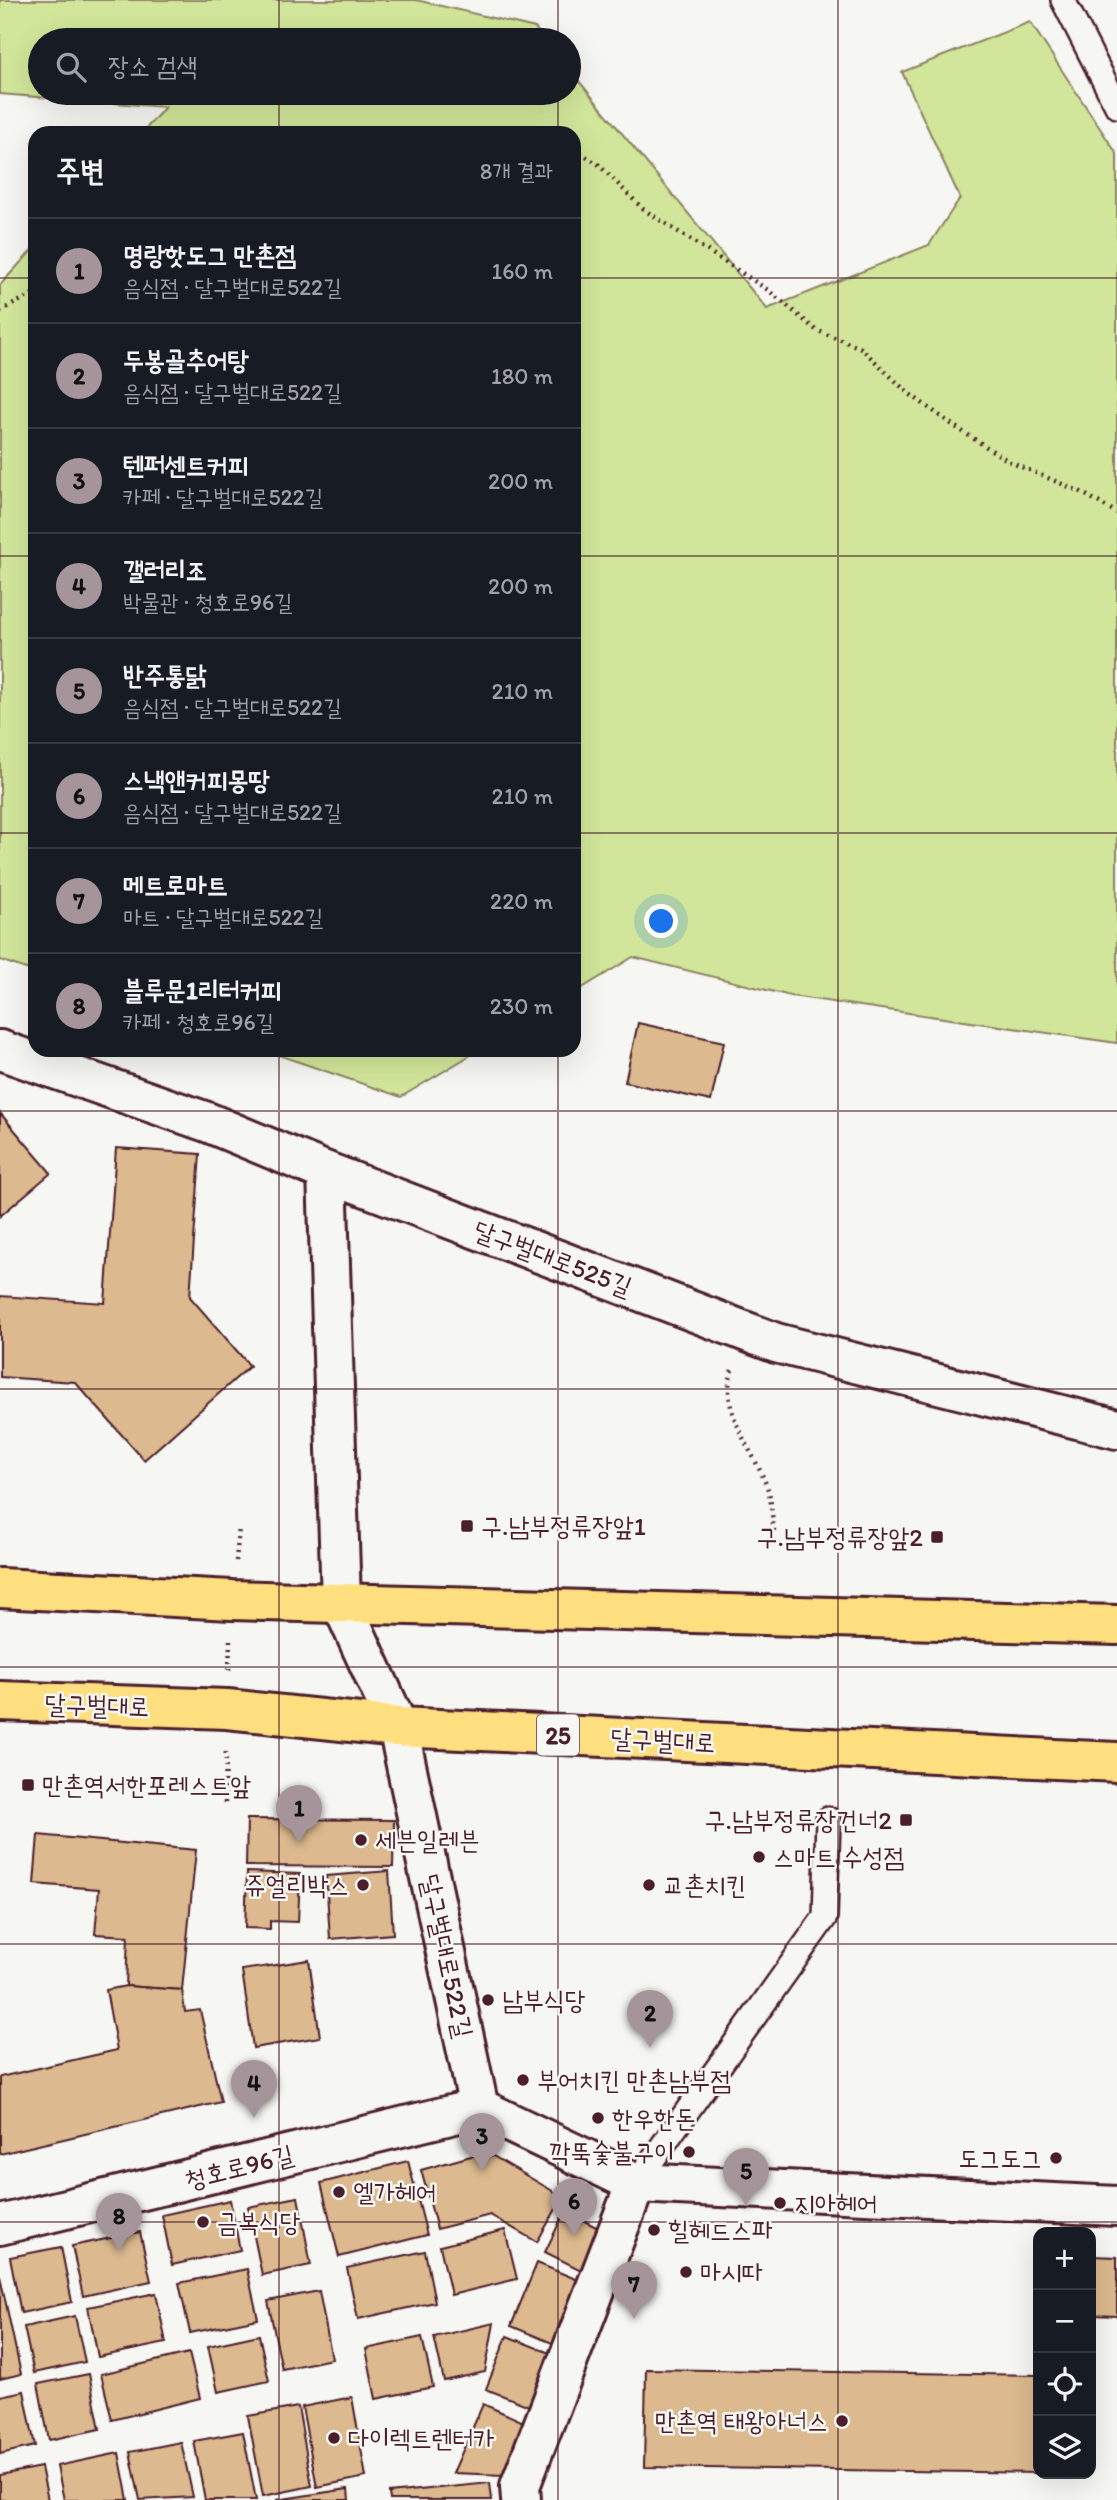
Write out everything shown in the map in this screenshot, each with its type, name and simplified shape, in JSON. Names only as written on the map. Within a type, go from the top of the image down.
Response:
[{"type":"main road","points":[[0,1588],[341,1602],[1117,1625]]},
{"type":"main road","name":"달구벌대로","points":[[0,1701],[227,1709],[398,1727],[1117,1762]]},
{"type":"street","name":"달구벌대로525길","points":[[0,1050],[207,1122],[327,1172],[776,1343],[1117,1429]]},
{"type":"street","points":[[327,1172],[341,1602]]},
{"type":"street","name":"달구벌대로522길","points":[[341,1602],[398,1727],[479,2108]]},
{"type":"street","points":[[479,2108],[636,2183],[1117,2206]]},
{"type":"street","name":"청호로96길","points":[[0,2225],[479,2108]]},
{"type":"street","points":[[521,2500],[520,2486],[636,2183]]},
{"type":"lane","points":[[1063,0],[1117,106]]},
{"type":"lane","points":[[636,2183],[825,1917],[828,1819]]},
{"type":"path","points":[[581,153],[598,163],[643,209],[768,290],[816,330],[861,348],[908,392],[954,426],[1010,462],[1081,492],[1117,513]]},
{"type":"path","points":[[0,311],[28,297]]},
{"type":"path","points":[[746,1332],[728,1382],[734,1421],[769,1493],[774,1531]]},
{"type":"green space","points":[[0,0],[416,0],[535,28],[28,28],[28,96],[0,94]]},
{"type":"green space","points":[[1030,22],[1117,154],[1117,1043],[791,996],[633,957],[581,989],[581,126],[148,126],[165,107],[140,105],[581,105],[581,84],[767,309],[929,245],[960,198],[902,72]]},
{"type":"green space","points":[[28,255],[28,970],[0,960],[0,285]]},
{"type":"green space","points":[[284,1057],[467,1057],[401,1097]]},
{"type":"building","points":[[638,1023],[724,1042],[711,1101],[625,1082]]},
{"type":"building","points":[[0,1113],[51,1173],[0,1216]]},
{"type":"building","points":[[116,1148],[200,1154],[190,1297],[250,1366],[144,1460],[75,1382],[0,1377],[0,1296],[105,1303]]},
{"type":"building","points":[[247,1819],[394,1820],[393,1867],[246,1866]]},
{"type":"building","points":[[38,1835],[196,1850],[182,1990],[126,1986],[128,1936],[95,1934],[99,1889],[34,1884]]},
{"type":"building","points":[[389,1871],[393,1934],[330,1939],[326,1876]]},
{"type":"building","points":[[247,1872],[300,1874],[298,1922],[270,1921],[270,1929],[245,1928]]},
{"type":"building","points":[[309,1960],[320,2037],[253,2048],[242,1970]]},
{"type":"building","points":[[126,1986],[182,1990],[185,2012],[200,2010],[221,2102],[0,2154],[0,2077],[117,2050],[106,1990]]},
{"type":"building","points":[[471,2156],[493,2156],[563,2197],[537,2242],[490,2215],[437,2229],[421,2170]]},
{"type":"building","points":[[408,2161],[427,2235],[339,2257],[321,2183]]},
{"type":"building","points":[[298,2197],[311,2265],[262,2275],[248,2207]]},
{"type":"building","points":[[230,2200],[240,2250],[172,2265],[162,2215]]},
{"type":"building","points":[[565,2211],[602,2230],[581,2270],[545,2252]]},
{"type":"building","points":[[505,2230],[517,2279],[451,2295],[440,2246]]},
{"type":"building","points":[[140,2232],[151,2281],[83,2296],[72,2246]]},
{"type":"building","points":[[61,2247],[72,2302],[21,2313],[10,2257]]},
{"type":"building","points":[[425,2251],[435,2302],[358,2319],[347,2268]]},
{"type":"building","points":[[1096,2256],[1117,2257],[1117,2316],[1096,2315]]},
{"type":"building","points":[[537,2263],[583,2282],[557,2345],[511,2326]]},
{"type":"building","points":[[247,2269],[258,2319],[190,2333],[179,2283]]},
{"type":"building","points":[[0,2276],[21,2374],[0,2379]]},
{"type":"building","points":[[319,2291],[332,2359],[282,2369],[268,2301]]},
{"type":"building","points":[[156,2293],[166,2343],[98,2357],[88,2307]]},
{"type":"building","points":[[75,2316],[85,2362],[34,2373],[24,2327]]},
{"type":"building","points":[[494,2323],[485,2372],[444,2381],[434,2337]]},
{"type":"building","points":[[259,2335],[269,2381],[218,2392],[208,2346]]},
{"type":"building","points":[[507,2336],[555,2355],[534,2408],[486,2389]]},
{"type":"building","points":[[422,2337],[433,2387],[376,2399],[366,2349]]},
{"type":"building","points":[[189,2353],[200,2398],[112,2420],[101,2374]]},
{"type":"building","name":"만촌역 태왕아너스","points":[[646,2369],[1033,2375],[1033,2473],[644,2467]]},
{"type":"building","points":[[89,2374],[100,2429],[49,2440],[38,2384]]},
{"type":"building","points":[[24,2391],[35,2446],[0,2454],[0,2396]]},
{"type":"building","points":[[352,2397],[366,2477],[317,2487],[302,2407]]},
{"type":"building","points":[[483,2404],[526,2423],[504,2475],[453,2473]]},
{"type":"building","points":[[298,2407],[312,2486],[263,2496],[248,2416]]},
{"type":"building","points":[[243,2432],[256,2500],[205,2500],[194,2441]]},
{"type":"building","points":[[181,2442],[193,2497],[140,2500],[130,2452]]},
{"type":"building","points":[[119,2453],[128,2500],[64,2500],[57,2466]]},
{"type":"building","points":[[41,2467],[48,2500],[0,2500],[0,2475]]},
{"type":"building","points":[[490,2483],[492,2500],[390,2500],[389,2493]]},
{"type":"building","points":[[348,2489],[349,2500],[276,2500]]},
{"type":"place","name":"구.남부정류장앞1","points":[[467,1526]]},
{"type":"place","name":"구.남부정류장앞2","points":[[937,1537]]},
{"type":"place","name":"만촌역서한포레스트앞","points":[[28,1785]]},
{"type":"place","name":"구.남부정류장건너2","points":[[906,1820]]},
{"type":"place","name":"세븐일레븐","points":[[361,1840]]},
{"type":"place","name":"명랑핫도그 만촌점","points":[[299,1843]]},
{"type":"place","name":"스마트 수성점","points":[[759,1857]]},
{"type":"place","name":"쥬얼리박스","points":[[363,1885]]},
{"type":"place","name":"교촌치킨","points":[[649,1885]]},
{"type":"place","name":"남부식당","points":[[488,2000]]},
{"type":"place","name":"두봉골추어탕","points":[[650,2048]]},
{"type":"place","name":"부어치킨 만촌남부점","points":[[523,2080]]},
{"type":"place","name":"갤러리조","points":[[254,2118]]},
{"type":"place","name":"한우한돈","points":[[598,2118]]},
{"type":"place","name":"깍뚝숯불구이","points":[[689,2152]]},
{"type":"place","name":"도그도그","points":[[1056,2158]]},
{"type":"place","name":"텐퍼센트커피","points":[[482,2171]]},
{"type":"place","name":"엘가헤어","points":[[339,2192]]},
{"type":"place","name":"지아헤어","points":[[780,2203]]},
{"type":"place","name":"반주통닭","points":[[746,2206]]},
{"type":"place","name":"금복식당","points":[[203,2222]]},
{"type":"place","name":"힐헤드스파","points":[[654,2230]]},
{"type":"place","name":"스낵앤커피몽땅","points":[[574,2236]]},
{"type":"place","name":"블루문1리터커피","points":[[119,2251]]},
{"type":"place","name":"마시따","points":[[686,2272]]},
{"type":"place","name":"메트로마트","points":[[634,2319]]},
{"type":"place","name":"만촌역 태왕아너스","points":[[842,2421]]},
{"type":"place","name":"다이렉트렌터카","points":[[334,2438]]}]
